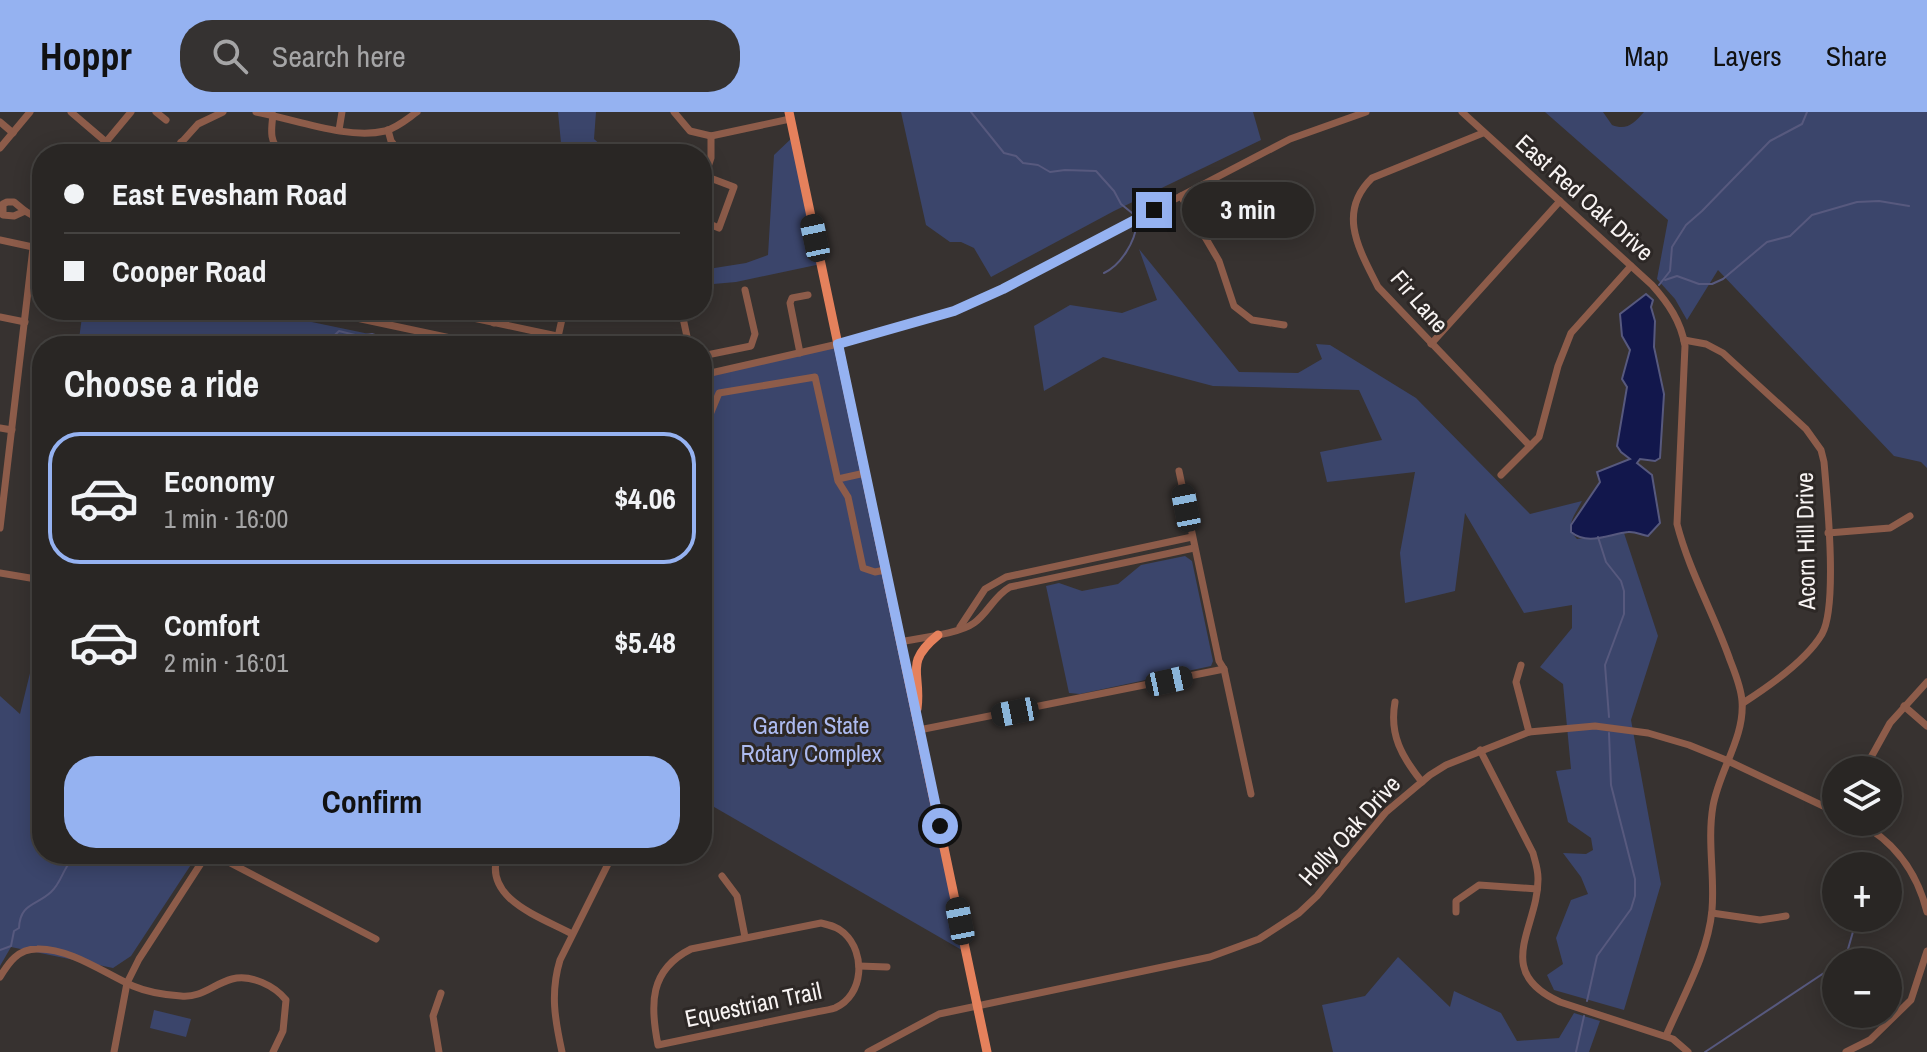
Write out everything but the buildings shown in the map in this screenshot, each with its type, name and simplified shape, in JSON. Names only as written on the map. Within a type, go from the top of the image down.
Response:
[{"type":"main road","points":[[789,115],[987,1052]]},
{"type":"main road","points":[[916,716],[919,693],[916,658],[938,635]]},
{"type":"street","points":[[0,148],[30,112]]},
{"type":"street","points":[[71,112],[108,144]]},
{"type":"street","points":[[106,142],[131,112]]},
{"type":"street","points":[[156,112],[166,120]]},
{"type":"street","points":[[181,142],[198,124],[223,112]]},
{"type":"street","points":[[256,112],[339,130],[372,133],[388,130],[417,112]]},
{"type":"street","points":[[339,130],[342,112]]},
{"type":"street","points":[[674,112],[690,131],[711,136],[789,115]]},
{"type":"street","points":[[712,373],[838,344],[954,311],[1003,289],[1290,139],[1366,112]]},
{"type":"street","name":"East Red Oak Drive","points":[[1462,112],[1646,279],[1674,313],[1684,340]]},
{"type":"street","points":[[273,115],[275,144]]},
{"type":"street","points":[[0,122],[13,133]]},
{"type":"street","points":[[388,130],[393,144]]},
{"type":"street","name":"Fir Lane","points":[[1483,133],[1383,172],[1364,185],[1356,202],[1353,227],[1378,287],[1530,446]]},
{"type":"street","points":[[711,136],[711,144]]},
{"type":"street","points":[[712,179],[734,187],[719,228],[712,225]]},
{"type":"street","points":[[1181,196],[1219,261],[1234,306],[1252,320],[1284,325]]},
{"type":"street","points":[[1431,344],[1560,201]]},
{"type":"street","points":[[25,211],[32,215]]},
{"type":"street","points":[[0,240],[32,247]]},
{"type":"street","points":[[1501,475],[1543,428],[1558,366],[1571,333],[1631,266]]},
{"type":"street","points":[[0,528],[32,282]]},
{"type":"street","points":[[712,354],[751,346],[755,334],[745,290]]},
{"type":"street","points":[[800,353],[790,303],[794,297],[808,295]]},
{"type":"street","points":[[0,317],[25,322]]},
{"type":"street","points":[[366,320],[441,336]]},
{"type":"street","points":[[481,320],[557,336],[561,320]]},
{"type":"street","points":[[1666,1036],[1703,948],[1712,913],[1711,817],[1717,787],[1738,734],[1743,703],[1722,636],[1683,548],[1677,524],[1684,340]]},
{"type":"street","name":"Acorn Hill Drive","points":[[1684,340],[1706,344],[1723,353],[1806,429],[1824,462],[1831,599],[1821,635],[1771,685],[1743,703]]},
{"type":"street","points":[[712,410],[719,393],[815,377],[838,479],[848,497],[863,568],[875,572],[885,570]]},
{"type":"street","points":[[0,428],[12,430]]},
{"type":"street","points":[[1179,471],[1251,794]]},
{"type":"street","points":[[838,479],[865,473]]},
{"type":"street","points":[[1828,533],[1890,528],[1910,516]]},
{"type":"street","points":[[960,627],[978,597],[1006,577],[1192,537]]},
{"type":"street","points":[[1133,548],[1136,559]]},
{"type":"street","points":[[900,642],[973,624],[1010,587],[1194,548]]},
{"type":"street","points":[[1069,562],[1071,573]]},
{"type":"street","points":[[0,573],[32,578]]},
{"type":"street","points":[[1521,665],[1516,682],[1529,732]]},
{"type":"street","points":[[919,730],[1224,669]]},
{"type":"street","points":[[1871,756],[1880,737],[1927,682]]},
{"type":"street","points":[[1395,702],[1392,726],[1396,741],[1406,763],[1422,782]]},
{"type":"street","points":[[1904,706],[1927,726]]},
{"type":"street","name":"Holly Oak Drive","points":[[868,1052],[924,1020],[977,1005],[1210,957],[1259,939],[1299,913],[1317,896],[1386,812],[1422,782],[1446,765],[1529,732],[1586,726],[1648,733],[1726,760],[1822,805]]},
{"type":"street","points":[[1480,750],[1533,853],[1537,889],[1523,942],[1523,965],[1532,981],[1549,997],[1666,1036],[1688,1052]]},
{"type":"street","points":[[1879,836],[1905,862],[1915,878],[1927,912]]},
{"type":"street","points":[[114,1052],[127,983],[139,959],[203,864]]},
{"type":"street","points":[[230,864],[376,939]]},
{"type":"street","points":[[497,864],[495,877],[504,894],[572,934]]},
{"type":"street","points":[[562,1052],[554,1015],[553,991],[560,960],[608,864]]},
{"type":"street","points":[[722,876],[737,896],[745,937]]},
{"type":"street","points":[[1456,912],[1456,901],[1479,885],[1537,889]]},
{"type":"street","points":[[1712,913],[1760,920],[1786,916]]},
{"type":"street","name":"Equestrian Trail","points":[[821,923],[842,930],[856,951],[859,966],[850,996],[834,1008],[659,1048],[651,1010],[656,985],[671,964],[691,949],[821,923]]},
{"type":"street","points":[[0,977],[22,951],[40,949],[86,963],[147,990],[180,996],[196,996],[231,979],[264,983],[279,991],[286,1000],[283,1031],[273,1052]]},
{"type":"street","points":[[1846,1052],[1870,1040],[1911,1000],[1927,951]]},
{"type":"street","points":[[859,966],[887,967]]},
{"type":"street","points":[[439,1052],[433,1016],[441,993]]},
{"type":"green space","points":[[558,112],[596,112],[594,139],[600,144],[561,143]]},
{"type":"green space","points":[[901,112],[1253,112],[1261,140],[1114,211],[991,277],[974,248],[961,242],[950,242],[926,225]]},
{"type":"green space","points":[[1545,112],[1603,112],[1612,125],[1622,127],[1633,123],[1644,112],[1927,112],[1927,468],[1921,462],[1894,456],[1718,270],[1687,320],[1675,299],[1657,279],[1668,220]]},
{"type":"green space","points":[[794,136],[821,264],[712,284],[712,268],[746,263],[768,255],[774,155]]},
{"type":"green space","points":[[1139,249],[1239,372],[1298,373],[1322,359],[1316,344],[1330,345],[1416,398],[1530,514],[1582,501],[1571,525],[1577,539],[1624,533],[1658,636],[1631,720],[1661,884],[1624,1010],[1554,990],[1547,975],[1563,964],[1556,938],[1571,900],[1588,894],[1581,877],[1563,853],[1586,854],[1593,850],[1591,838],[1568,822],[1556,771],[1571,769],[1563,684],[1540,667],[1572,628],[1572,605],[1524,613],[1465,513],[1455,591],[1405,603],[1400,553],[1415,472],[1327,482],[1320,452],[1382,440],[1359,390],[1213,386],[1103,357],[1044,391],[1034,326],[1070,305],[1122,313],[1157,300]]},
{"type":"green space","points":[[82,320],[302,320],[379,336],[79,336]]},
{"type":"green space","name":"Garden State Rotary Complex","points":[[838,344],[967,953],[712,806],[712,373]]},
{"type":"green space","points":[[1185,556],[1192,561],[1213,661],[1211,666],[1080,694],[1069,693],[1046,586],[1059,583],[1082,591],[1118,584],[1141,565]]},
{"type":"green space","points":[[31,669],[32,864],[191,864],[131,956],[113,968],[11,947],[0,966],[0,696],[20,714]]},
{"type":"green space","points":[[1398,957],[1450,1007],[1454,991],[1501,1013],[1517,1041],[1559,1038],[1574,1013],[1600,1021],[1589,1052],[1333,1052],[1322,1005],[1365,996]]},
{"type":"green space","points":[[154,1010],[191,1019],[186,1037],[150,1028]]},
{"type":"shaded area","points":[[1646,294],[1653,300],[1654,347],[1664,394],[1660,458],[1655,461],[1640,459],[1637,463],[1652,475],[1660,523],[1648,536],[1631,532],[1584,538],[1571,532],[1571,525],[1600,482],[1597,472],[1630,459],[1617,446],[1627,387],[1622,379],[1630,350],[1622,336],[1620,314]]},
{"type":"waterway","points":[[971,112],[1004,153],[1050,172],[1096,171],[1121,204],[1132,213]]},
{"type":"waterway","points":[[1659,285],[1670,271],[1672,247],[1686,225],[1770,141],[1802,124],[1807,112]]},
{"type":"waterway","points":[[1665,280],[1677,276],[1699,284],[1712,284],[1723,279],[1767,242],[1790,236],[1812,215],[1857,202],[1879,201],[1909,206]]},
{"type":"waterway","points":[[1104,273],[1126,252],[1137,223]]},
{"type":"waterway","points":[[334,336],[339,331],[359,336]]},
{"type":"waterway","points":[[359,336],[378,336]]},
{"type":"waterway","points":[[1598,537],[1606,562],[1621,581],[1624,591],[1624,614],[1605,665],[1609,717]]},
{"type":"waterway","points":[[1587,1001],[1597,956],[1631,909],[1635,896],[1635,879],[1611,785],[1609,733]]},
{"type":"waterway","points":[[0,950],[11,946],[14,931],[19,928],[26,909],[54,889],[68,865],[75,864]]},
{"type":"waterway","points":[[1848,948],[1853,932]]},
{"type":"waterway","points":[[1705,1052],[1822,974]]},
{"type":"waterway","points":[[1576,1052],[1584,1016]]},
{"type":"route","points":[[940,826],[838,344],[954,311],[1003,289],[1154,210]]}]
